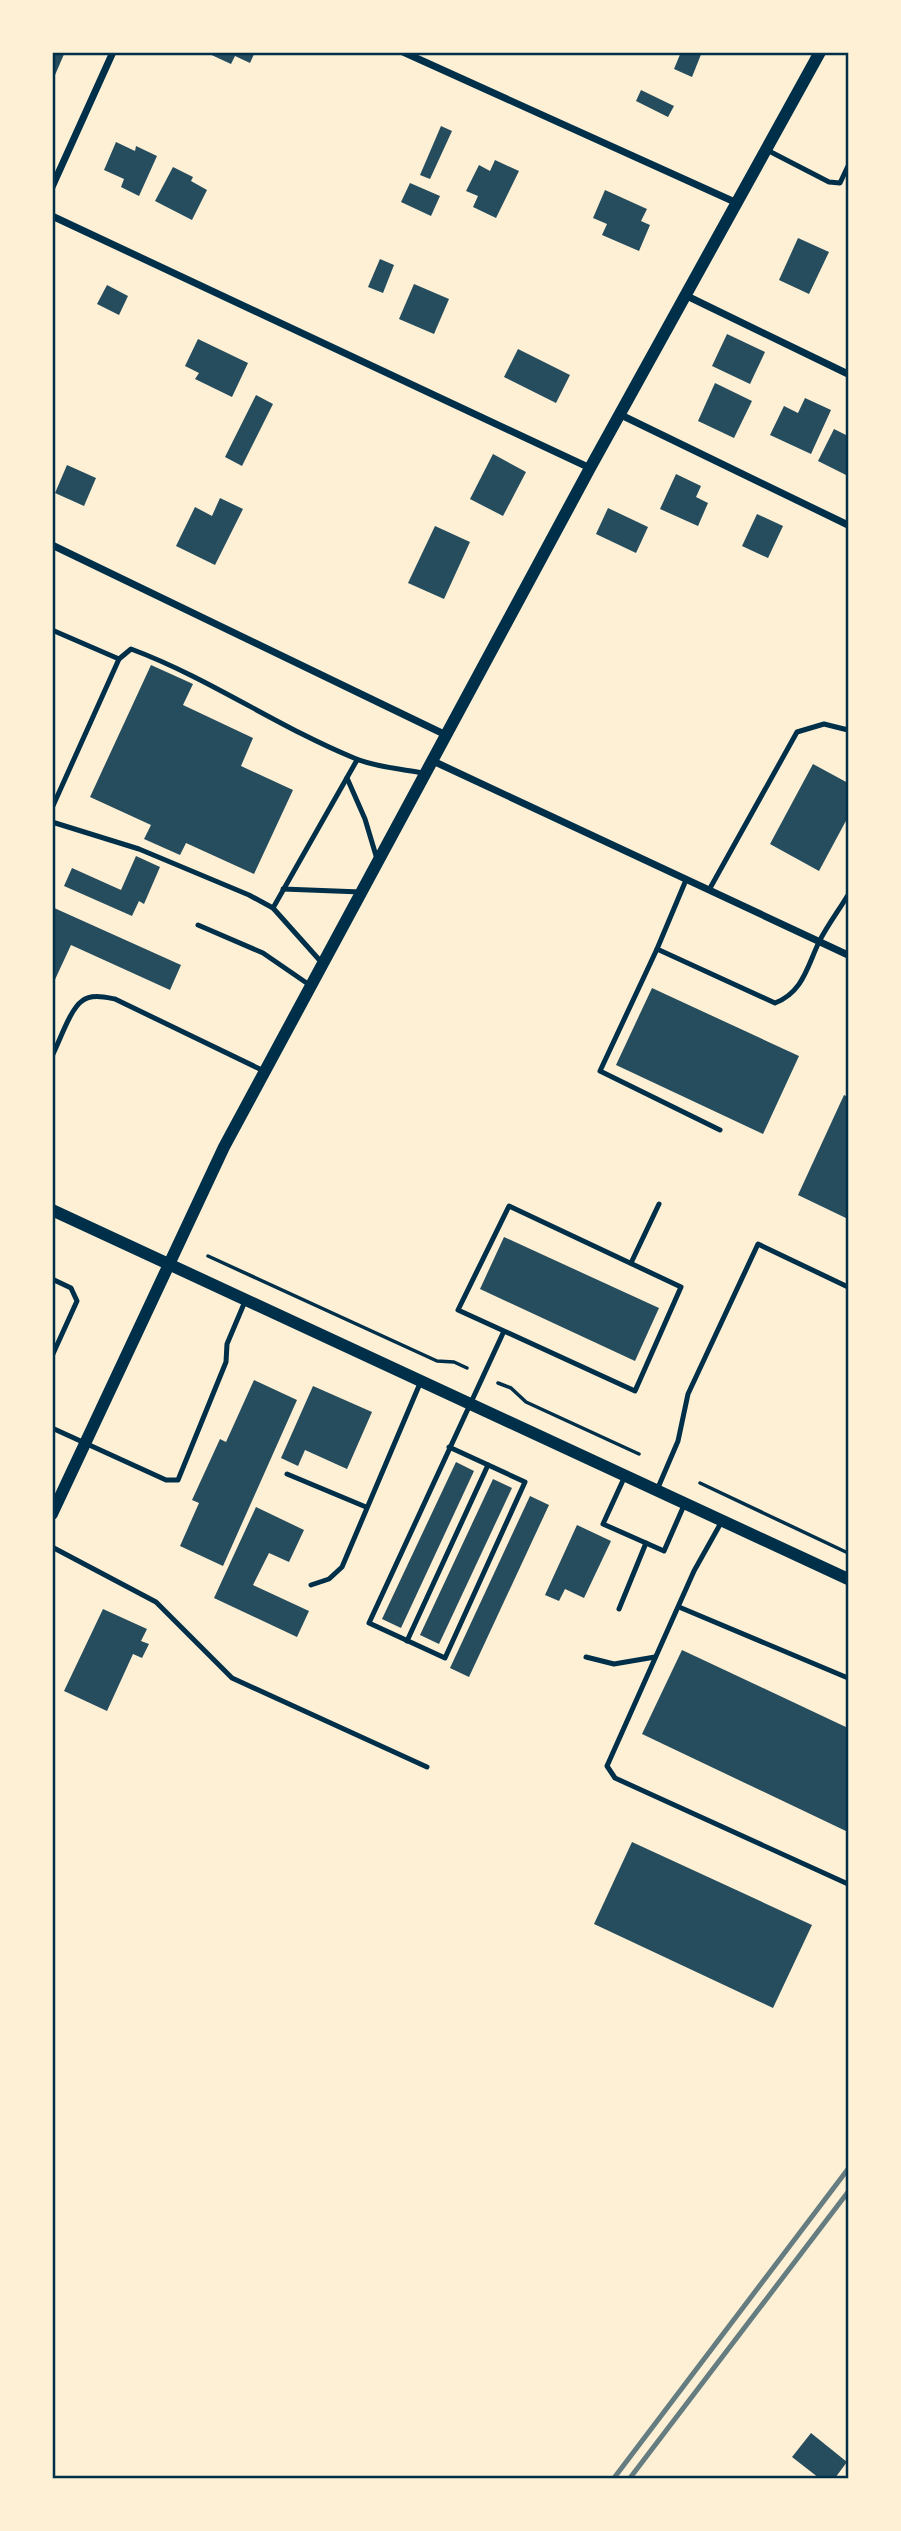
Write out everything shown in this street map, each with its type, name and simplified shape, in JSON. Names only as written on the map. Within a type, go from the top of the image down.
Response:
[{"type":"street","points":[[52,187],[113,52]]},
{"type":"street","points":[[403,52],[738,203]]},
{"type":"street","points":[[52,1514],[224,1147],[590,468],[820,52]]},
{"type":"street","points":[[52,216],[590,468]]},
{"type":"street","points":[[687,296],[849,374]]},
{"type":"street","points":[[621,415],[849,526]]},
{"type":"street","points":[[52,545],[446,735]]},
{"type":"street","points":[[433,761],[849,956]]},
{"type":"street","points":[[52,1210],[849,1579]]},
{"type":"lane","points":[[767,150],[829,182],[841,183],[849,166]]},
{"type":"lane","points":[[52,630],[119,659]]},
{"type":"lane","points":[[52,808],[119,659],[131,649],[166,662],[299,734],[357,760],[426,774]]},
{"type":"lane","points":[[709,890],[797,732],[824,724],[849,730]]},
{"type":"lane","points":[[273,908],[357,760]]},
{"type":"lane","points":[[348,778],[365,819],[378,862]]},
{"type":"lane","points":[[52,822],[139,849],[273,908],[323,964]]},
{"type":"lane","points":[[686,880],[600,1071],[720,1130]]},
{"type":"lane","points":[[284,889],[362,892]]},
{"type":"lane","points":[[657,949],[775,1003],[795,990],[804,978],[820,942],[849,895]]},
{"type":"lane","points":[[198,925],[263,953],[311,986]]},
{"type":"lane","points":[[52,1056],[81,1002],[90,997],[101,996],[115,999],[264,1072]]},
{"type":"lane","points":[[631,1264],[659,1204]]},
{"type":"lane","points":[[509,1206],[631,1264],[681,1287],[635,1391],[458,1310],[509,1206]]},
{"type":"lane","points":[[657,1490],[678,1441],[688,1394],[758,1244],[849,1286]]},
{"type":"lane","points":[[52,1279],[71,1288],[77,1301],[52,1356]]},
{"type":"lane","points":[[52,1428],[166,1480],[178,1480],[226,1363],[227,1344],[246,1299]]},
{"type":"lane","points":[[449,1447],[526,1482],[445,1658],[369,1623],[449,1447],[469,1403],[504,1331]]},
{"type":"lane","points":[[311,1585],[329,1579],[342,1567],[421,1381]]},
{"type":"lane","points":[[407,1641],[488,1465]]},
{"type":"lane","points":[[287,1474],[366,1507]]},
{"type":"lane","points":[[625,1476],[603,1524],[664,1551],[685,1503]]},
{"type":"lane","points":[[722,1521],[694,1571],[607,1766],[615,1777],[849,1884]]},
{"type":"lane","points":[[619,1609],[646,1543]]},
{"type":"lane","points":[[52,1547],[156,1602],[232,1678],[427,1768]]},
{"type":"lane","points":[[679,1606],[849,1678]]},
{"type":"lane","points":[[586,1657],[614,1664],[655,1657]]},
{"type":"path","points":[[208,1256],[437,1361],[454,1362],[467,1368]]},
{"type":"path","points":[[498,1383],[511,1388],[526,1402],[639,1454]]},
{"type":"path","points":[[700,1483],[849,1553]]},
{"type":"building","points":[[52,52],[65,52],[55,75],[52,74]]},
{"type":"building","points":[[205,52],[255,52],[250,63],[235,56],[231,64]]},
{"type":"building","points":[[681,52],[702,52],[692,77],[674,69]]},
{"type":"building","points":[[641,90],[674,106],[668,117],[636,101]]},
{"type":"building","points":[[441,126],[452,131],[430,179],[420,175]]},
{"type":"building","points":[[116,142],[135,151],[136,146],[157,156],[139,196],[121,187],[124,179],[104,170]]},
{"type":"building","points":[[495,160],[519,171],[496,218],[473,207],[478,196],[466,191],[479,165],[490,171]]},
{"type":"building","points":[[173,167],[193,177],[191,181],[207,190],[192,220],[155,201]]},
{"type":"building","points":[[410,183],[440,196],[431,216],[401,202]]},
{"type":"building","points":[[605,190],[647,209],[641,221],[650,225],[639,251],[602,235],[607,224],[593,218]]},
{"type":"building","points":[[798,238],[829,252],[809,294],[779,280]]},
{"type":"building","points":[[380,259],[394,265],[383,293],[368,287]]},
{"type":"building","points":[[414,284],[449,299],[434,334],[399,319]]},
{"type":"building","points":[[107,285],[128,296],[119,315],[97,304]]},
{"type":"building","points":[[727,334],[765,352],[750,384],[712,366]]},
{"type":"building","points":[[198,339],[248,363],[232,397],[195,379],[199,373],[185,366]]},
{"type":"building","points":[[518,349],[570,375],[556,403],[504,377]]},
{"type":"building","points":[[715,383],[752,401],[734,438],[698,421]]},
{"type":"building","points":[[256,395],[273,404],[242,466],[225,457]]},
{"type":"building","points":[[805,398],[831,410],[811,454],[770,435],[784,406],[798,413]]},
{"type":"building","points":[[834,429],[848,436],[848,476],[818,461]]},
{"type":"building","points":[[493,454],[526,472],[503,516],[470,499]]},
{"type":"building","points":[[67,465],[96,478],[84,506],[55,493]]},
{"type":"building","points":[[676,474],[701,486],[696,497],[708,503],[698,526],[660,509]]},
{"type":"building","points":[[220,498],[243,509],[215,565],[176,546],[195,507],[212,516]]},
{"type":"building","points":[[608,508],[648,527],[636,553],[596,534]]},
{"type":"building","points":[[757,514],[783,526],[768,558],[742,546]]},
{"type":"building","points":[[435,526],[470,542],[444,599],[408,583]]},
{"type":"building","points":[[151,665],[193,684],[183,705],[253,738],[241,766],[293,790],[254,874],[186,843],[180,855],[144,839],[151,825],[90,797]]},
{"type":"building","points":[[813,764],[848,783],[848,817],[819,871],[770,844]]},
{"type":"building","points":[[136,856],[160,867],[144,904],[139,901],[132,916],[64,886],[72,868],[121,890]]},
{"type":"building","points":[[52,907],[181,965],[170,990],[71,945],[52,986]]},
{"type":"building","points":[[652,988],[799,1056],[763,1134],[616,1065]]},
{"type":"building","points":[[844,1095],[848,1097],[848,1219],[798,1195]]},
{"type":"building","points":[[504,1237],[659,1308],[635,1361],[480,1289]]},
{"type":"building","points":[[254,1380],[297,1400],[223,1566],[180,1546],[199,1503],[192,1500],[220,1439],[226,1442]]},
{"type":"building","points":[[313,1386],[372,1412],[347,1469],[305,1450],[298,1466],[281,1458]]},
{"type":"building","points":[[456,1462],[474,1471],[401,1628],[382,1619]]},
{"type":"building","points":[[493,1479],[512,1488],[439,1644],[420,1635]]},
{"type":"building","points":[[530,1496],[549,1505],[469,1677],[450,1668]]},
{"type":"building","points":[[256,1507],[304,1530],[289,1562],[269,1553],[253,1585],[309,1611],[297,1637],[214,1598]]},
{"type":"building","points":[[577,1525],[611,1541],[584,1598],[565,1589],[559,1601],[545,1595]]},
{"type":"building","points":[[103,1609],[147,1629],[141,1641],[149,1644],[142,1658],[133,1654],[107,1711],[64,1691]]},
{"type":"building","points":[[682,1650],[848,1728],[848,1832],[642,1734]]},
{"type":"building","points":[[632,1842],[812,1925],[773,2008],[594,1924]]},
{"type":"building","points":[[811,2433],[847,2462],[835,2478],[819,2478],[792,2457]]},
{"type":"railway","points":[[614,2478],[848,2169]]},
{"type":"railway","points":[[630,2478],[848,2192]]}]
